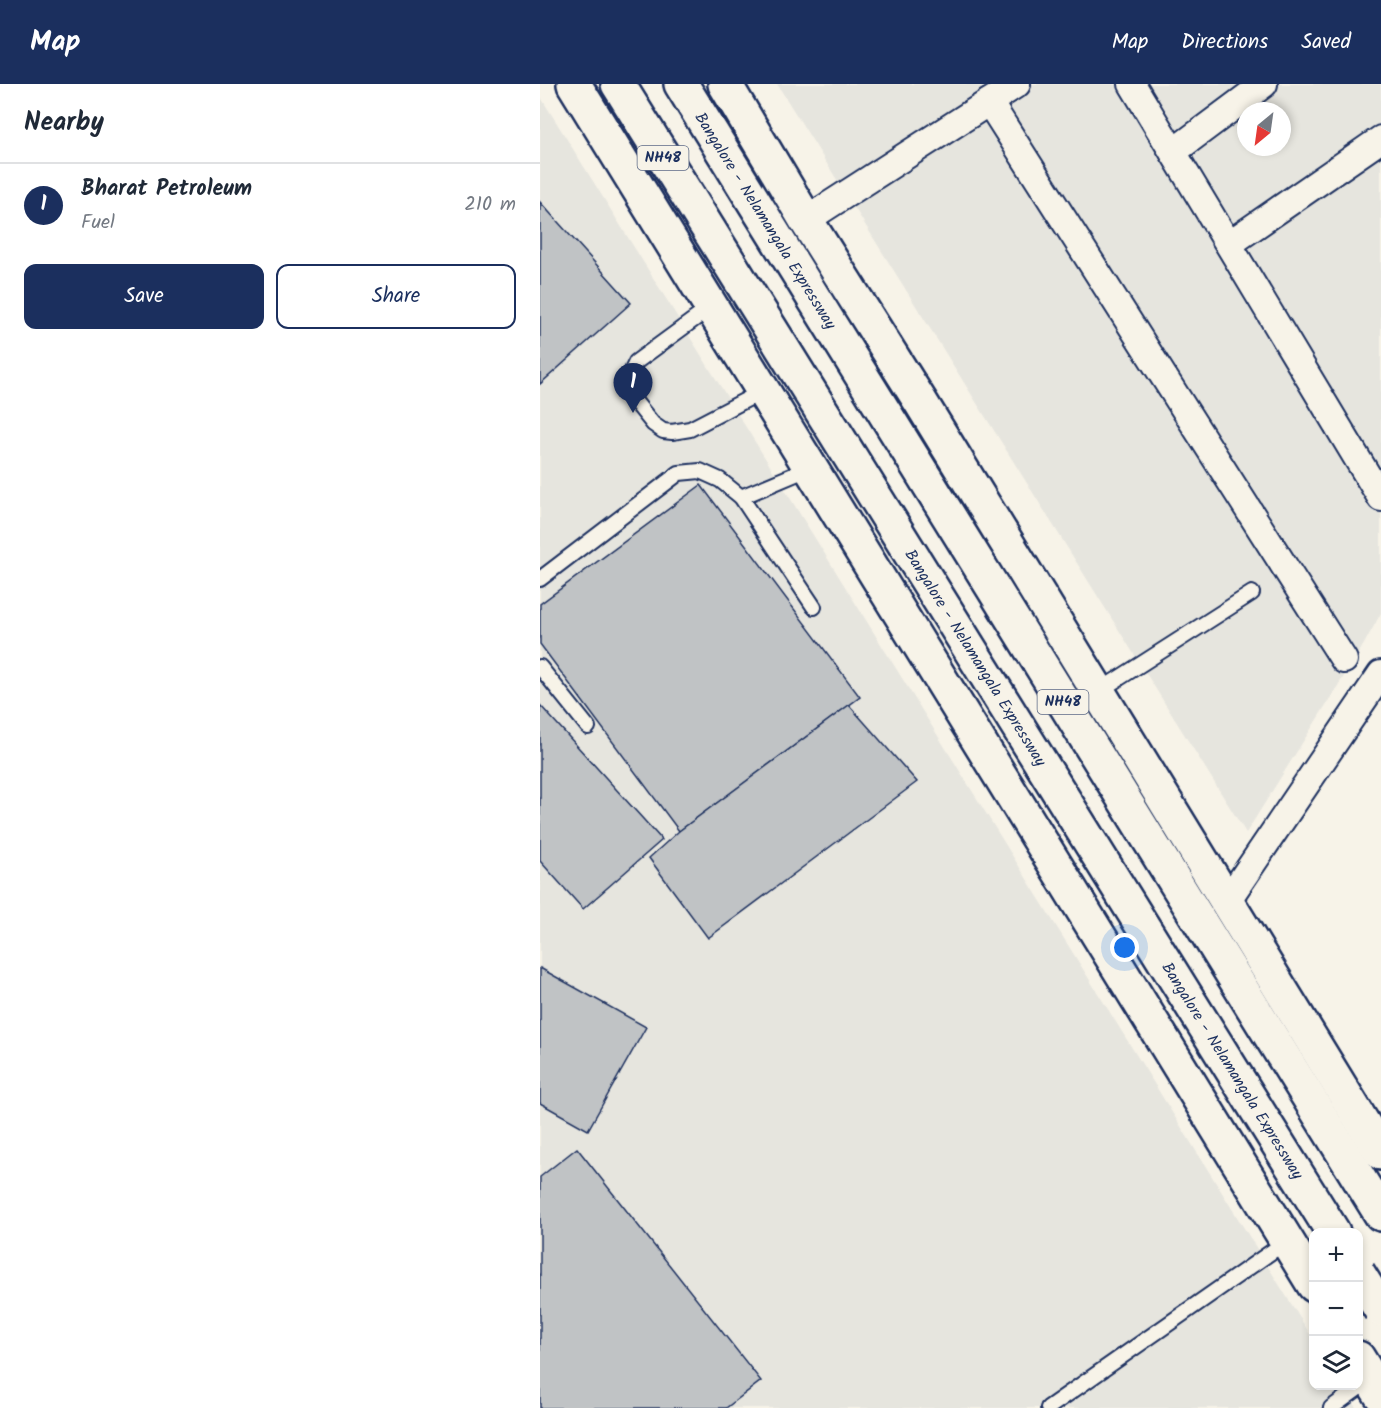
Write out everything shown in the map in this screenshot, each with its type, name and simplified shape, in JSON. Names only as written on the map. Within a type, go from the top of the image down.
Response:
[{"type":"main road","points":[[574,84],[1312,1282]]},
{"type":"main road","name":"Bangalore - Nelamangala Expressway","points":[[618,84],[1330,1228]]},
{"type":"main road","name":"Bangalore - Nelamangala Expressway","points":[[681,84],[1381,1214]]},
{"type":"main road","points":[[725,84],[806,220],[1099,691],[1381,1153]]},
{"type":"main road","points":[[1363,1281],[1381,1310]]},
{"type":"main road","points":[[1363,1304],[1381,1293]]},
{"type":"street","points":[[806,220],[1017,84]]},
{"type":"street","points":[[1132,84],[1381,498]]},
{"type":"street","points":[[1173,152],[1264,84]]},
{"type":"street","points":[[988,102],[1344,660]]},
{"type":"street","points":[[1228,244],[1381,139]]},
{"type":"street","points":[[1227,901],[1381,674]]},
{"type":"lane","points":[[711,307],[636,362],[628,379],[629,394],[653,424],[663,431],[672,432],[690,429],[763,390]]},
{"type":"lane","points":[[741,497],[810,468]]},
{"type":"lane","points":[[540,579],[679,473],[700,471],[720,480],[741,497],[814,607]]},
{"type":"lane","points":[[1099,691],[1252,593]]},
{"type":"lane","points":[[540,667],[588,726]]},
{"type":"lane","points":[[1048,1408],[1287,1241]]},
{"type":"lane","points":[[1331,1408],[1371,1370]]},
{"type":"shaded area","points":[[777,84],[1381,84],[1381,613],[1246,833]]},
{"type":"shaded area","points":[[540,96],[1309,1333],[1309,1390],[1345,1390],[1356,1408],[540,1408]]},
{"type":"building","points":[[540,202],[631,303],[540,384]]},
{"type":"building","points":[[701,485],[860,697],[679,831],[540,644],[540,604]]},
{"type":"building","points":[[540,705],[662,840],[583,909],[540,861]]},
{"type":"building","points":[[849,705],[917,782],[708,938],[649,858],[679,831]]},
{"type":"building","points":[[540,968],[646,1027],[588,1130],[540,1103]]},
{"type":"building","points":[[577,1148],[761,1381],[726,1408],[540,1408],[540,1177]]},
{"type":"place","name":"Bharat Petroleum","points":[[633,413]]}]
